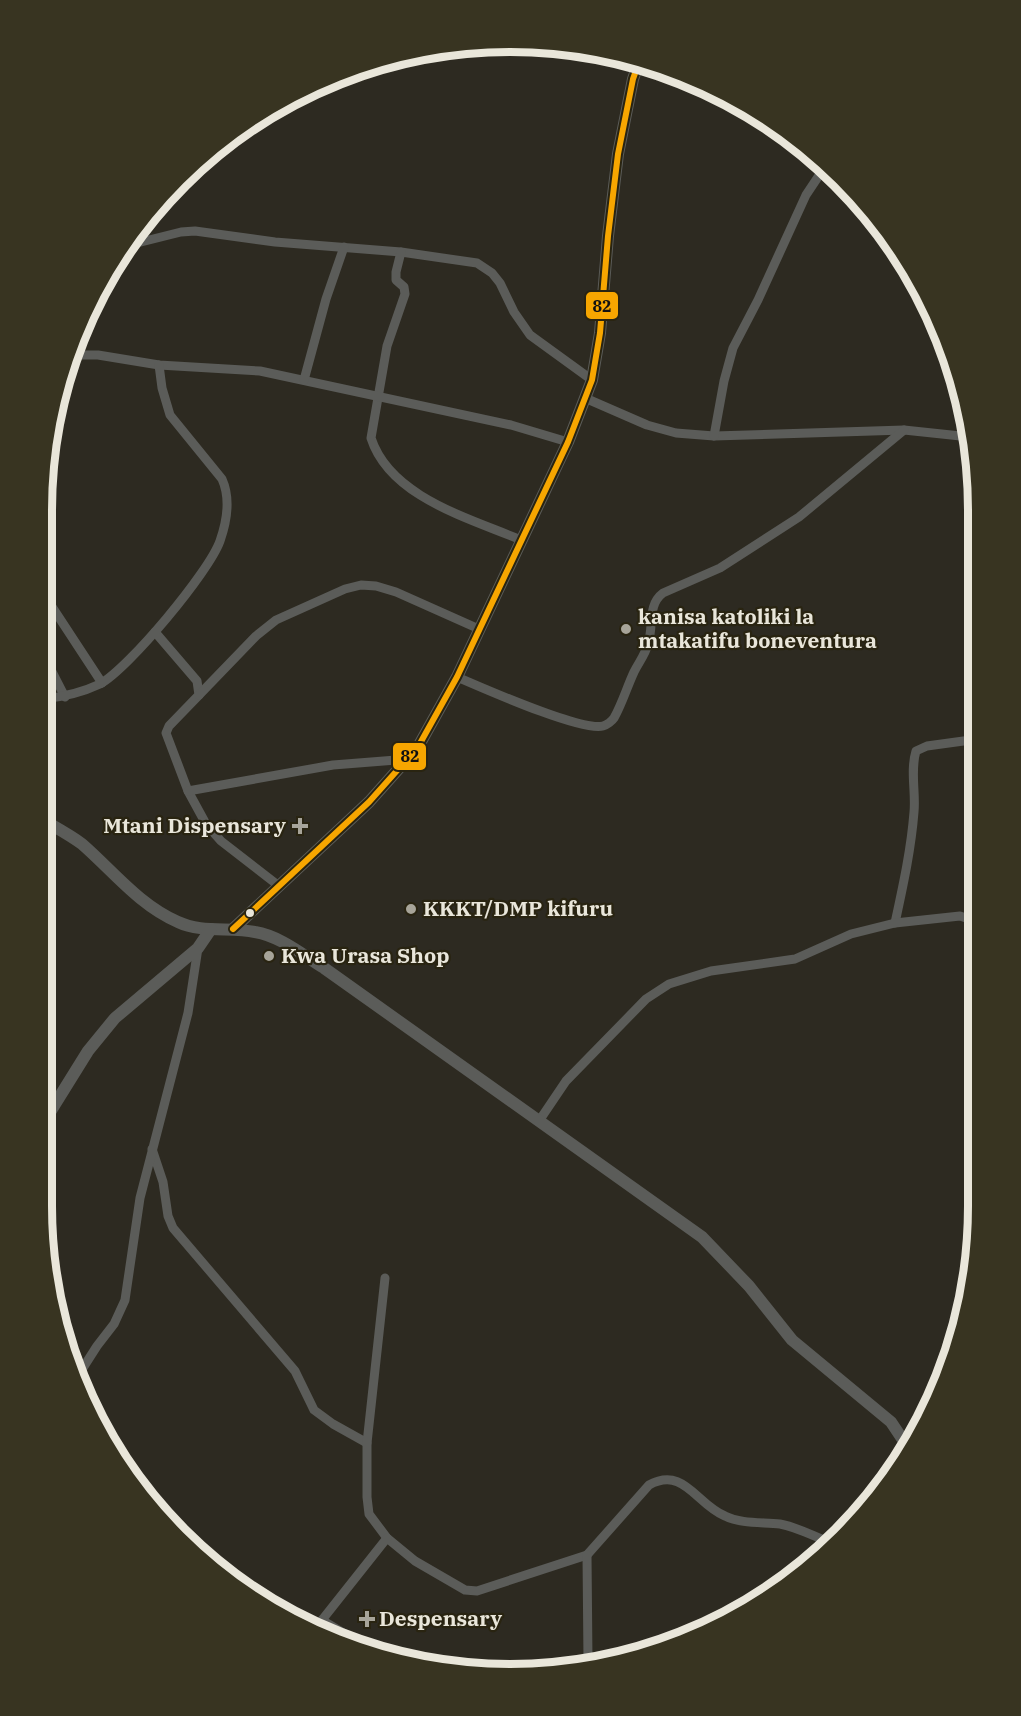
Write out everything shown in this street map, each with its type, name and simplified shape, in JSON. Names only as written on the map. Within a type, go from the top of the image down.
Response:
[{"type":"street","points":[[233,929],[369,802],[409,759],[436,717],[457,677],[568,441],[592,380],[600,333],[618,154],[636,70]]},
{"type":"street","points":[[714,436],[724,381],[733,348],[758,300],[806,195],[820,174]]},
{"type":"street","points":[[140,242],[195,231],[275,242],[401,252],[477,263],[492,273],[500,283],[514,312],[530,335],[592,380]]},
{"type":"street","points":[[304,380],[326,299],[344,247]]},
{"type":"street","points":[[401,252],[396,280],[404,287],[405,294],[387,346],[371,438],[375,451],[407,488],[521,540]]},
{"type":"street","points":[[80,355],[98,355],[159,365],[261,371],[511,425],[568,441]]},
{"type":"street","points":[[52,698],[65,697],[102,683],[128,661],[155,632],[219,544],[228,500],[226,488],[222,479],[170,415],[162,388],[159,365]]},
{"type":"street","points":[[585,398],[648,425],[675,432],[714,436],[904,429],[963,436]]},
{"type":"street","points":[[457,677],[567,721],[590,726],[604,726],[613,720],[636,668],[645,656],[656,598],[720,568],[799,517],[904,429]]},
{"type":"street","points":[[279,886],[221,841],[206,824],[188,791],[166,733],[169,726],[255,636],[276,620],[345,589],[361,585],[376,586],[396,592],[479,629]]},
{"type":"street","points":[[52,607],[102,683]]},
{"type":"street","points":[[155,632],[197,681],[199,694]]},
{"type":"street","points":[[52,672],[65,697]]},
{"type":"street","points":[[895,923],[911,840],[914,809],[913,762],[916,752],[927,746],[968,740]]},
{"type":"street","points":[[188,791],[333,765],[409,759]]},
{"type":"street","points":[[52,826],[80,843],[144,902],[181,924],[211,929],[257,932],[277,938],[324,968],[702,1237],[749,1286],[792,1340],[891,1422],[903,1441]]},
{"type":"street","points":[[539,1121],[566,1081],[654,992],[669,984],[711,971],[795,959],[851,933],[895,923],[960,916],[968,919]]},
{"type":"street","points":[[52,1109],[87,1051],[115,1018],[198,948],[211,929]]},
{"type":"street","points":[[82,1367],[114,1324],[125,1300],[140,1198],[188,1013],[198,948]]},
{"type":"street","points":[[152,1149],[163,1182],[168,1216],[173,1228],[295,1371],[314,1410],[333,1424],[367,1443]]},
{"type":"street","points":[[386,1278],[367,1443],[369,1514],[387,1538],[415,1560],[465,1590],[477,1591],[587,1555],[649,1485],[659,1480],[675,1480],[687,1486],[712,1509],[726,1517],[784,1525],[823,1540]]},
{"type":"street","points":[[321,1622],[387,1538]]},
{"type":"street","points":[[587,1555],[588,1657]]},
{"type":"transit line","name":"82","points":[[233,929],[369,802],[418,747],[457,677],[568,442],[592,380],[600,333],[618,154],[636,70]]},
{"type":"place","name":"kanisa katoliki la mtakatifu boneventura","points":[[626,629]]},
{"type":"place","name":"Mtani Dispensary","points":[[300,826]]},
{"type":"place","name":"KKKT/DMP kifuru","points":[[411,909]]},
{"type":"place","name":"Kwa Urasa Shop","points":[[269,956]]},
{"type":"place","name":"Despensary","points":[[367,1619]]}]
